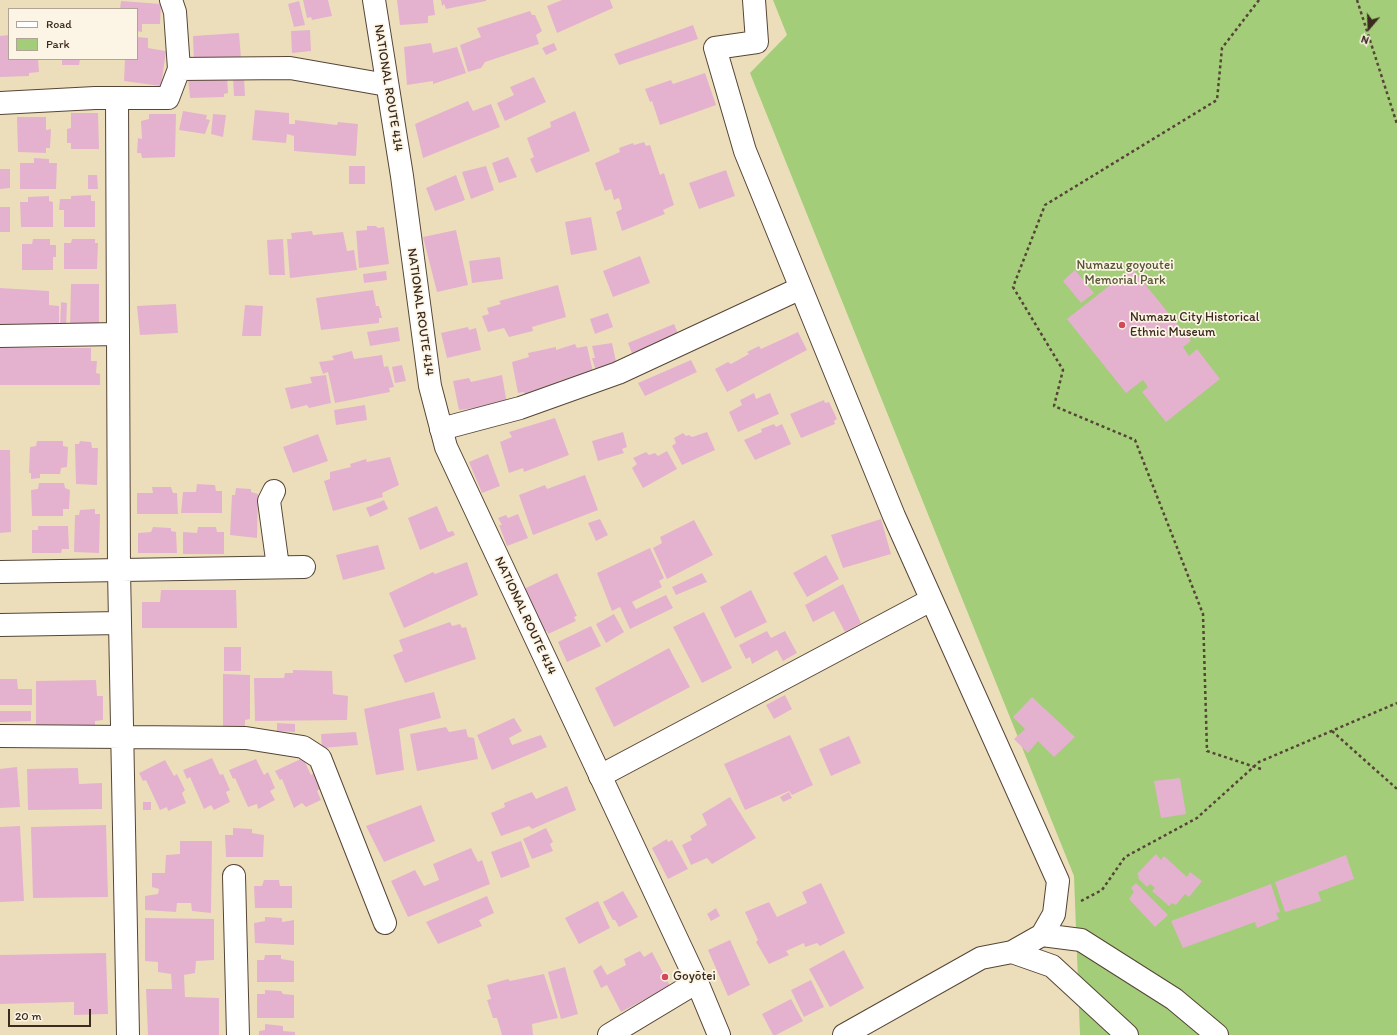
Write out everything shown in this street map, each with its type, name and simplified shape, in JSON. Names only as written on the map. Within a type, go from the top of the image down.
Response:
[{"type":"main road","points":[[0,103],[117,98],[168,98],[179,70],[175,12],[171,0]]},
{"type":"main road","name":"NATIONAL ROUTE 414","points":[[374,0],[402,176],[430,386],[446,447],[697,982],[719,1035]]},
{"type":"main road","points":[[754,0],[757,42],[715,48],[745,151],[894,516],[1058,881],[1054,914],[1042,935],[1012,952],[981,958],[844,1035]]},
{"type":"main road","points":[[179,70],[290,68],[387,85]]},
{"type":"main road","points":[[117,98],[119,570],[128,1035]]},
{"type":"main road","points":[[441,429],[520,408],[618,373],[801,288]]},
{"type":"main road","points":[[0,336],[118,334]]},
{"type":"main road","points":[[274,491],[269,501],[278,567]]},
{"type":"main road","points":[[0,572],[304,567]]},
{"type":"main road","points":[[600,776],[931,600]]},
{"type":"main road","points":[[0,625],[120,623]]},
{"type":"main road","points":[[0,736],[246,738],[303,747],[320,758],[386,923]]},
{"type":"main road","points":[[234,876],[238,1035]]},
{"type":"main road","points":[[1042,935],[1080,940],[1174,999],[1217,1035]]},
{"type":"main road","points":[[1012,952],[1052,966],[1127,1035]]},
{"type":"main road","points":[[609,1035],[697,982]]},
{"type":"path","points":[[1259,0],[1222,48],[1217,100],[1045,205],[1013,287],[1063,370],[1054,406],[1135,440],[1203,614],[1207,751],[1261,769]]},
{"type":"path","points":[[1357,0],[1397,124]]},
{"type":"path","points":[[1054,914],[1102,890],[1124,857],[1197,818],[1259,762],[1397,703]]},
{"type":"path","points":[[1332,731],[1397,789]]},
{"type":"green space","name":"Numazu goyoutei Memorial Park","points":[[773,0],[1397,0],[1397,1035],[1080,1035],[1074,876],[750,73],[787,35]]},
{"type":"building","points":[[303,0],[328,0],[332,16],[312,20],[311,17],[307,18]]},
{"type":"building","points":[[397,0],[433,0],[435,15],[428,16],[428,23],[400,25]]},
{"type":"building","points":[[441,0],[486,1],[446,9],[444,4],[442,6]]},
{"type":"building","points":[[562,0],[610,0],[613,8],[557,33],[547,6]]},
{"type":"building","points":[[121,1],[161,4],[160,24],[142,24],[142,32],[138,31],[138,8],[120,8]]},
{"type":"building","points":[[299,1],[305,25],[294,27],[288,4]]},
{"type":"building","points":[[530,11],[532,15],[535,15],[542,31],[536,35],[539,44],[485,62],[481,68],[468,72],[460,45],[481,37],[477,28]]},
{"type":"building","points":[[693,25],[698,39],[619,65],[614,54]]},
{"type":"building","points":[[310,30],[311,51],[292,53],[291,31]]},
{"type":"building","points":[[239,33],[241,58],[194,63],[193,36]]},
{"type":"building","points":[[8,35],[8,60],[38,60],[39,72],[29,73],[29,76],[0,77],[0,36]]},
{"type":"building","points":[[138,37],[148,38],[148,48],[166,51],[161,86],[124,81],[125,60],[138,60]]},
{"type":"building","points":[[431,43],[433,53],[457,47],[466,73],[433,84],[433,81],[407,85],[404,47]]},
{"type":"building","points":[[554,43],[557,50],[546,55],[542,48]]},
{"type":"building","points":[[62,60],[80,60],[79,65],[62,65]]},
{"type":"building","points":[[705,73],[716,105],[660,125],[652,101],[650,102],[645,89],[671,80],[673,84]]},
{"type":"building","points":[[227,76],[228,93],[224,94],[224,97],[190,98],[188,78]]},
{"type":"building","points":[[233,77],[244,78],[245,96],[234,96]]},
{"type":"building","points":[[534,77],[546,102],[505,121],[497,103],[514,95],[510,87]]},
{"type":"building","points":[[468,101],[473,111],[491,104],[500,127],[423,158],[415,124]]},
{"type":"building","points":[[255,110],[289,113],[289,124],[295,124],[295,120],[337,125],[338,122],[358,124],[356,156],[294,151],[294,136],[287,134],[286,143],[252,140]]},
{"type":"building","points":[[183,111],[207,115],[206,119],[210,120],[205,134],[179,130]]},
{"type":"building","points":[[575,111],[590,151],[536,173],[530,159],[534,157],[527,138],[551,127],[550,122]]},
{"type":"building","points":[[71,113],[98,113],[99,149],[71,149],[71,143],[67,143],[67,129],[71,128]]},
{"type":"building","points":[[149,114],[176,114],[175,157],[142,158],[141,153],[137,153],[138,138],[142,139],[141,121],[149,119]]},
{"type":"building","points":[[213,114],[226,115],[223,137],[211,134]]},
{"type":"building","points":[[17,117],[46,117],[46,130],[51,129],[50,148],[46,148],[46,153],[18,152]]},
{"type":"building","points":[[644,142],[646,146],[650,145],[660,175],[664,173],[674,205],[663,210],[665,214],[622,231],[616,212],[622,209],[619,198],[614,200],[611,189],[605,191],[595,163],[620,152],[619,148],[633,143],[634,145]]},
{"type":"building","points":[[508,157],[517,177],[499,183],[492,163]]},
{"type":"building","points":[[34,158],[49,159],[49,163],[57,163],[56,189],[20,189],[20,163],[34,163]]},
{"type":"building","points":[[349,166],[365,166],[365,184],[349,184]]},
{"type":"building","points":[[486,166],[494,190],[471,199],[462,172]]},
{"type":"building","points":[[0,169],[10,169],[10,188],[0,189]]},
{"type":"building","points":[[726,170],[735,196],[699,209],[689,183]]},
{"type":"building","points":[[88,175],[97,175],[98,189],[88,189]]},
{"type":"building","points":[[456,175],[465,200],[435,211],[426,188]]},
{"type":"building","points":[[91,195],[91,201],[95,201],[95,227],[64,227],[64,210],[59,210],[60,199],[71,199],[71,196]]},
{"type":"building","points":[[49,196],[49,201],[53,202],[53,227],[21,227],[20,202],[28,202],[28,197]]},
{"type":"building","points":[[0,207],[10,207],[10,232],[0,232]]},
{"type":"building","points":[[591,217],[597,250],[571,255],[565,222]]},
{"type":"building","points":[[367,226],[376,226],[378,228],[384,227],[389,264],[359,268],[356,231],[367,230]]},
{"type":"building","points":[[456,230],[468,285],[437,292],[423,237]]},
{"type":"building","points":[[312,231],[313,235],[343,232],[347,251],[354,250],[357,270],[290,278],[287,239],[292,239],[291,233]]},
{"type":"building","points":[[33,239],[50,239],[50,245],[56,245],[56,257],[53,257],[53,270],[22,270],[22,244],[32,244]]},
{"type":"building","points":[[72,239],[95,239],[95,243],[98,243],[97,269],[64,269],[64,243],[71,243]]},
{"type":"building","points":[[283,239],[285,275],[269,275],[267,240]]},
{"type":"building","points":[[640,256],[650,283],[613,297],[603,271]]},
{"type":"building","points":[[500,257],[503,279],[472,283],[469,261]]},
{"type":"building","points":[[1132,268],[1191,341],[1183,347],[1189,356],[1197,349],[1220,379],[1166,422],[1142,392],[1148,387],[1143,380],[1126,393],[1067,319]]},
{"type":"building","points":[[1075,270],[1094,293],[1081,303],[1063,281]]},
{"type":"building","points":[[386,271],[387,280],[364,283],[363,274]]},
{"type":"building","points":[[71,284],[99,284],[99,329],[70,329]]},
{"type":"building","points":[[558,285],[566,317],[532,327],[533,331],[509,337],[504,328],[488,332],[482,316],[489,314],[487,308],[501,304],[499,301]]},
{"type":"building","points":[[0,288],[49,291],[49,305],[59,306],[59,329],[0,330]]},
{"type":"building","points":[[373,290],[376,306],[379,306],[382,318],[379,318],[379,323],[321,330],[316,298]]},
{"type":"building","points":[[61,302],[67,303],[66,329],[60,328]]},
{"type":"building","points":[[176,304],[178,333],[140,335],[137,306]]},
{"type":"building","points":[[245,305],[263,306],[261,336],[242,336]]},
{"type":"building","points":[[608,313],[613,327],[595,334],[590,319]]},
{"type":"building","points":[[674,324],[680,338],[633,356],[628,343]]},
{"type":"building","points":[[398,327],[400,341],[370,346],[367,332]]},
{"type":"building","points":[[468,327],[469,330],[476,328],[481,350],[447,358],[441,333]]},
{"type":"building","points":[[798,332],[807,350],[727,392],[715,369],[728,362],[731,364],[749,354],[747,352],[759,346],[761,349]]},
{"type":"building","points":[[612,343],[617,366],[596,371],[592,358],[595,358],[592,346]]},
{"type":"building","points":[[575,344],[577,348],[587,346],[593,372],[559,381],[560,390],[527,400],[524,392],[518,393],[512,362],[529,357],[528,353],[556,347],[556,350]]},
{"type":"building","points":[[0,348],[91,348],[91,361],[97,361],[96,373],[100,374],[100,385],[0,385]]},
{"type":"building","points":[[352,351],[354,359],[382,355],[384,367],[388,366],[394,387],[389,388],[390,392],[335,403],[328,372],[323,374],[319,362],[334,360],[332,356]]},
{"type":"building","points":[[691,360],[697,372],[645,396],[638,383]]},
{"type":"building","points":[[402,365],[406,381],[395,383],[392,367]]},
{"type":"building","points":[[326,375],[331,403],[309,408],[307,405],[291,409],[285,388],[312,383],[310,377]]},
{"type":"building","points":[[502,375],[507,404],[459,410],[453,381],[469,378],[471,382]]},
{"type":"building","points":[[754,393],[756,399],[770,393],[779,414],[738,432],[729,412],[742,405],[740,400]]},
{"type":"building","points":[[824,400],[825,403],[829,402],[837,419],[834,421],[835,424],[801,438],[790,414]]},
{"type":"building","points":[[365,405],[367,420],[336,425],[334,410]]},
{"type":"building","points":[[555,418],[569,455],[524,472],[523,468],[509,473],[500,442],[512,437],[509,432]]},
{"type":"building","points":[[774,424],[776,427],[782,424],[791,444],[755,460],[744,440],[762,432],[761,429]]},
{"type":"building","points":[[623,432],[627,447],[622,449],[624,453],[598,461],[592,441]]},
{"type":"building","points":[[707,432],[715,450],[682,465],[672,446],[676,443],[674,438],[683,433],[686,436],[689,435],[692,437]]},
{"type":"building","points":[[318,434],[328,461],[293,473],[283,447]]},
{"type":"building","points":[[37,441],[63,441],[63,446],[68,447],[67,467],[61,468],[60,474],[40,474],[40,478],[31,479],[31,473],[29,473],[30,447],[36,446]]},
{"type":"building","points":[[80,441],[91,442],[92,448],[98,448],[97,485],[76,484],[75,444],[79,444]]},
{"type":"building","points":[[0,450],[10,450],[11,532],[0,533]]},
{"type":"building","points":[[667,451],[677,469],[643,488],[632,468],[637,464],[633,458],[646,452],[649,455],[655,453],[658,456]]},
{"type":"building","points":[[488,454],[500,486],[482,493],[469,462]]},
{"type":"building","points":[[390,457],[399,485],[382,493],[383,497],[333,511],[324,481],[330,479],[330,472],[351,467],[350,464],[366,459],[367,462]]},
{"type":"building","points":[[585,475],[598,510],[533,535],[519,495],[545,485],[547,489]]},
{"type":"building","points":[[39,483],[64,483],[65,488],[70,490],[69,509],[63,509],[63,516],[32,516],[31,490],[38,489]]},
{"type":"building","points":[[197,484],[215,485],[216,491],[222,491],[222,513],[181,513],[183,492],[196,492]]},
{"type":"building","points":[[152,487],[171,487],[173,493],[177,493],[178,514],[137,514],[137,493],[153,493]]},
{"type":"building","points":[[236,488],[251,489],[251,492],[258,494],[257,538],[230,535],[232,495],[235,495]]},
{"type":"building","points":[[384,500],[388,509],[370,517],[366,508]]},
{"type":"building","points":[[437,506],[448,532],[453,531],[455,535],[420,550],[408,518]]},
{"type":"building","points":[[95,509],[95,514],[100,514],[99,553],[74,552],[75,515],[79,515],[80,510]]},
{"type":"building","points":[[518,514],[528,538],[507,546],[499,525],[502,525],[498,518],[506,515],[508,518]]},
{"type":"building","points":[[600,519],[608,535],[596,541],[588,523]]},
{"type":"building","points":[[881,519],[891,554],[843,568],[831,535]]},
{"type":"building","points":[[694,520],[713,555],[667,579],[653,548],[662,543],[660,537]]},
{"type":"building","points":[[38,526],[68,526],[69,549],[62,549],[61,553],[32,553],[32,530],[38,530]]},
{"type":"building","points":[[153,527],[171,528],[171,531],[176,532],[177,553],[138,553],[138,533],[151,532]]},
{"type":"building","points":[[198,527],[216,527],[217,532],[224,532],[224,554],[183,554],[183,532],[197,533]]},
{"type":"building","points":[[378,545],[385,569],[343,580],[336,555]]},
{"type":"building","points":[[650,548],[664,578],[659,581],[662,587],[632,602],[636,609],[666,595],[673,608],[630,629],[620,607],[612,611],[597,573]]},
{"type":"building","points":[[826,555],[839,579],[807,597],[793,573]]},
{"type":"building","points":[[467,562],[478,595],[404,628],[389,593],[433,572],[435,574]]},
{"type":"building","points":[[557,573],[577,616],[574,617],[576,621],[548,634],[547,631],[543,631],[524,589]]},
{"type":"building","points":[[702,573],[707,582],[676,595],[672,587]]},
{"type":"building","points":[[843,584],[861,623],[845,632],[834,611],[813,622],[805,605]]},
{"type":"building","points":[[161,590],[236,590],[237,628],[142,628],[142,602],[160,602]]},
{"type":"building","points":[[751,590],[767,622],[735,638],[720,607]]},
{"type":"building","points":[[704,612],[732,668],[702,683],[673,627]]},
{"type":"building","points":[[614,614],[624,632],[606,643],[596,624]]},
{"type":"building","points":[[450,622],[452,626],[460,624],[462,628],[466,627],[476,659],[405,683],[393,655],[403,651],[399,640]]},
{"type":"building","points":[[591,626],[601,646],[567,662],[558,642]]},
{"type":"building","points":[[767,631],[771,638],[785,631],[797,653],[783,661],[777,650],[752,664],[750,657],[746,659],[739,645]]},
{"type":"building","points":[[224,647],[241,647],[241,671],[224,671]]},
{"type":"building","points":[[669,648],[690,687],[614,727],[595,688]]},
{"type":"building","points":[[293,670],[332,671],[333,694],[348,696],[347,720],[255,721],[254,678],[284,678],[285,673],[293,673]]},
{"type":"building","points":[[223,674],[250,675],[250,719],[245,720],[245,728],[223,727]]},
{"type":"building","points":[[0,679],[17,679],[18,689],[32,689],[32,705],[0,705]]},
{"type":"building","points":[[96,680],[97,696],[103,696],[103,720],[95,721],[95,726],[36,727],[36,681]]},
{"type":"building","points":[[434,692],[441,718],[399,729],[404,770],[376,775],[364,709]]},
{"type":"building","points":[[785,695],[792,709],[774,719],[766,705]]},
{"type":"building","points":[[1032,697],[1075,737],[1054,757],[1038,741],[1028,753],[1014,739],[1025,729],[1013,717]]},
{"type":"building","points":[[0,711],[31,711],[31,721],[0,722]]},
{"type":"building","points":[[514,718],[522,731],[509,738],[512,745],[541,735],[547,747],[492,770],[477,735]]},
{"type":"building","points":[[277,723],[295,724],[295,732],[277,731]]},
{"type":"building","points":[[446,727],[449,732],[466,729],[468,737],[474,738],[478,759],[417,771],[410,734]]},
{"type":"building","points":[[356,732],[358,745],[322,748],[321,734]]},
{"type":"building","points":[[790,735],[813,785],[792,795],[789,791],[745,810],[724,764]]},
{"type":"building","points":[[849,736],[861,763],[831,776],[819,749]]},
{"type":"building","points":[[212,758],[220,775],[223,774],[230,790],[226,792],[230,802],[214,810],[211,805],[204,809],[190,777],[187,779],[183,770]]},
{"type":"building","points":[[303,758],[311,775],[314,773],[321,788],[317,791],[321,800],[306,807],[302,803],[294,808],[282,779],[280,780],[275,771]]},
{"type":"building","points":[[256,759],[264,775],[268,772],[275,788],[270,791],[275,800],[258,809],[257,804],[248,807],[235,778],[233,779],[229,770]]},
{"type":"building","points":[[165,760],[174,776],[177,774],[185,790],[182,793],[186,803],[168,811],[167,807],[160,810],[146,780],[143,781],[139,773]]},
{"type":"building","points":[[17,767],[20,807],[0,808],[0,769]]},
{"type":"building","points":[[78,768],[79,784],[102,783],[102,809],[28,810],[27,769]]},
{"type":"building","points":[[1180,778],[1186,814],[1161,818],[1154,781]]},
{"type":"building","points":[[567,786],[576,810],[532,829],[529,826],[501,836],[491,813],[505,807],[504,803],[532,792],[536,799]]},
{"type":"building","points":[[789,792],[792,798],[783,802],[780,797]]},
{"type":"building","points":[[730,797],[756,838],[712,864],[707,858],[691,865],[682,845],[692,840],[690,836],[707,825],[702,814]]},
{"type":"building","points":[[143,802],[151,802],[151,810],[143,810]]},
{"type":"building","points":[[421,805],[435,841],[384,862],[366,826]]},
{"type":"building","points":[[106,825],[108,897],[33,898],[31,827]]},
{"type":"building","points":[[20,826],[24,901],[0,902],[0,827]]},
{"type":"building","points":[[233,828],[252,829],[252,833],[264,835],[263,857],[226,857],[225,835],[233,835]]},
{"type":"building","points":[[546,828],[553,842],[550,844],[553,851],[532,859],[523,839]]},
{"type":"building","points":[[667,839],[668,842],[672,840],[688,869],[668,879],[652,848]]},
{"type":"building","points":[[180,841],[212,841],[211,913],[192,911],[191,903],[177,903],[176,912],[145,910],[145,896],[158,894],[159,889],[152,887],[152,873],[165,873],[166,855],[180,854]]},
{"type":"building","points":[[521,841],[530,867],[501,878],[491,852]]},
{"type":"building","points":[[471,848],[478,862],[482,860],[490,884],[408,917],[391,881],[415,870],[424,886],[439,880],[433,864]]},
{"type":"building","points":[[1156,854],[1161,860],[1164,856],[1187,877],[1190,872],[1202,881],[1189,897],[1185,894],[1176,905],[1172,903],[1169,906],[1152,891],[1155,888],[1150,884],[1147,887],[1138,878],[1139,876],[1137,874]]},
{"type":"building","points":[[1346,855],[1354,879],[1318,892],[1321,901],[1285,912],[1275,882]]},
{"type":"building","points":[[264,880],[279,880],[280,886],[292,886],[292,908],[255,908],[254,886],[262,886]]},
{"type":"building","points":[[821,883],[845,933],[820,946],[817,943],[805,947],[804,943],[786,951],[789,955],[769,964],[756,942],[758,940],[745,912],[769,902],[777,917],[807,903],[802,892]]},
{"type":"building","points":[[1136,883],[1168,915],[1155,927],[1129,899],[1134,892],[1131,888]]},
{"type":"building","points":[[1271,884],[1280,912],[1276,913],[1279,919],[1257,928],[1255,922],[1183,948],[1171,921]]},
{"type":"building","points":[[623,891],[638,917],[619,927],[615,920],[613,920],[603,902]]},
{"type":"building","points":[[487,896],[494,913],[479,920],[482,926],[438,944],[426,922]]},
{"type":"building","points":[[598,901],[610,928],[579,944],[565,918]]},
{"type":"building","points":[[716,908],[720,916],[711,921],[707,914]]},
{"type":"building","points":[[265,917],[282,918],[282,922],[294,920],[294,945],[255,943],[254,923],[265,921]]},
{"type":"building","points":[[145,918],[214,919],[214,960],[196,961],[195,973],[184,975],[185,997],[219,998],[219,1035],[148,1035],[146,989],[172,989],[171,974],[158,972],[158,962],[145,961]]},
{"type":"building","points":[[730,940],[750,985],[728,996],[708,950]]},
{"type":"building","points":[[844,950],[864,988],[830,1007],[809,969]]},
{"type":"building","points":[[640,951],[644,957],[652,952],[670,986],[621,1012],[607,985],[601,988],[593,971],[601,965],[607,975],[626,965],[624,959]]},
{"type":"building","points":[[106,953],[108,1014],[74,1015],[74,1002],[0,1004],[0,955]]},
{"type":"building","points":[[265,955],[281,955],[281,959],[294,961],[294,982],[257,982],[257,960],[264,960]]},
{"type":"building","points":[[565,967],[578,1014],[561,1019],[548,972]]},
{"type":"building","points":[[544,974],[558,1018],[532,1024],[533,1035],[502,1035],[497,1018],[493,1018],[487,1000],[491,999],[487,985],[508,979],[510,981]]},
{"type":"building","points":[[811,980],[824,1007],[804,1017],[791,990]]},
{"type":"building","points":[[265,990],[281,991],[283,994],[294,995],[294,1018],[257,1018],[257,994],[265,994]]},
{"type":"building","points":[[791,999],[803,1021],[776,1035],[773,1035],[762,1014]]},
{"type":"building","points":[[265,1024],[283,1026],[283,1031],[295,1032],[295,1035],[259,1035],[259,1031],[265,1030]]},
{"type":"place","name":"Numazu City Historical Ethnic Museum","points":[[1122,325]]},
{"type":"place","name":"Goyōtei","points":[[665,977]]}]
